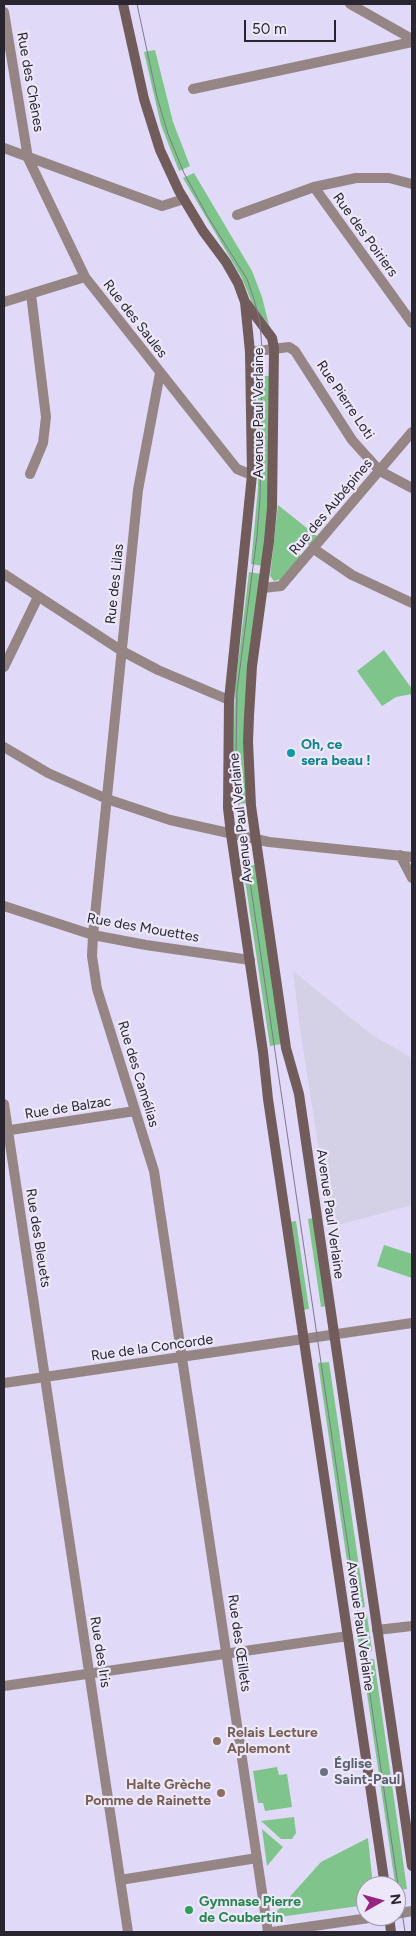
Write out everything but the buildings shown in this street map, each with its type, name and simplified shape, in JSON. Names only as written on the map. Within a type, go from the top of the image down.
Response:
[{"type":"street","name":"Avenue Paul Verlaine","points":[[122,4],[144,99],[160,150],[184,199],[203,231],[238,282],[245,302],[250,352],[252,475],[229,700],[228,799],[231,834],[264,1052],[268,1099],[384,1876]]},
{"type":"street","points":[[350,4],[412,40]]},
{"type":"street","name":"Rue des Chênes","points":[[4,12],[28,158]]},
{"type":"street","points":[[193,89],[412,40]]},
{"type":"street","points":[[4,148],[162,206],[184,199]]},
{"type":"street","name":"Rue des Saules","points":[[28,158],[85,277],[237,469],[252,475]]},
{"type":"street","points":[[238,215],[314,187],[356,178],[389,178],[412,184]]},
{"type":"street","name":"Rue des Poiriers","points":[[314,187],[412,322]]},
{"type":"street","points":[[4,302],[85,277]]},
{"type":"street","points":[[30,474],[43,444],[46,417],[31,294]]},
{"type":"street","name":"Avenue Paul Verlaine","points":[[245,302],[272,338],[274,348],[272,498],[269,541],[252,666],[248,742],[255,839],[286,1048],[298,1094],[412,1866]]},
{"type":"street","name":"Rue Pierre Loti","points":[[250,352],[289,347],[295,351],[352,440],[380,471],[412,488]]},
{"type":"street","name":"Rue des Lilas","points":[[107,799],[138,490],[160,373]]},
{"type":"street","name":"Rue des Aubépines","points":[[263,588],[281,586],[412,432]]},
{"type":"street","points":[[314,549],[352,575],[412,603]]},
{"type":"street","points":[[4,574],[122,650],[158,670],[229,700]]},
{"type":"street","points":[[4,667],[38,597]]},
{"type":"street","points":[[4,747],[48,773],[107,799],[170,820],[255,839],[353,852],[412,857]]},
{"type":"street","name":"Rue des Camélias","points":[[107,799],[92,956],[97,989],[154,1171],[182,1357]]},
{"type":"street","points":[[400,856],[412,878]]},
{"type":"street","name":"Rue des Mouettes","points":[[4,906],[93,935],[146,945],[250,960]]},
{"type":"street","name":"Rue des Bleuets","points":[[4,1104],[6,1131],[45,1377]]},
{"type":"street","name":"Rue de Balzac","points":[[6,1131],[135,1111]]},
{"type":"street","points":[[304,1340],[412,1323]]},
{"type":"street","name":"Rue de la Concorde","points":[[4,1383],[304,1340]]},
{"type":"street","name":"Rue des Œillets","points":[[182,1357],[257,1858],[270,1932]]},
{"type":"street","name":"Rue des Iris","points":[[45,1377],[128,1932]]},
{"type":"street","points":[[377,1630],[412,1626]]},
{"type":"street","points":[[4,1686],[348,1636]]},
{"type":"street","points":[[120,1880],[257,1858]]},
{"type":"street","points":[[270,1932],[356,1920]]},
{"type":"shaded area","points":[[293,971],[372,1035],[412,1058],[412,1205],[331,1227],[300,1029]]},
{"type":"green space","points":[[155,50],[173,122],[190,166],[179,171],[161,125],[144,52]]},
{"type":"green space","points":[[194,173],[252,271],[262,297],[269,325],[252,303],[242,278],[183,178]]},
{"type":"green space","points":[[258,376],[270,376],[270,478],[263,566],[251,564],[258,488]]},
{"type":"green space","points":[[278,505],[318,537],[310,546],[305,542],[298,552],[301,556],[281,579],[274,581],[270,576]]},
{"type":"green space","points":[[249,572],[261,574],[247,803],[235,804],[233,763],[235,687]]},
{"type":"green space","points":[[384,650],[412,689],[412,694],[396,697],[382,706],[357,671]]},
{"type":"green space","points":[[255,865],[281,1044],[270,1046],[243,867]]},
{"type":"green space","points":[[313,1218],[326,1306],[321,1307],[308,1219]]},
{"type":"green space","points":[[296,1221],[309,1309],[303,1310],[290,1222]]},
{"type":"green space","points":[[384,1245],[412,1254],[412,1278],[377,1266]]},
{"type":"green space","points":[[329,1362],[365,1607],[354,1609],[318,1363]]},
{"type":"green space","points":[[367,1615],[372,1651],[360,1653],[355,1617]]},
{"type":"green space","points":[[374,1659],[405,1876],[394,1876],[362,1660]]},
{"type":"green space","points":[[277,1767],[279,1775],[287,1774],[292,1807],[265,1811],[263,1803],[258,1803],[253,1771]]},
{"type":"green space","points":[[294,1817],[296,1833],[292,1839],[281,1839],[261,1821]]},
{"type":"green space","points":[[262,1829],[283,1847],[267,1866]]},
{"type":"green space","points":[[368,1838],[372,1876],[356,1876],[356,1906],[279,1917],[277,1911],[321,1862]]},
{"type":"tram line","points":[[137,4],[157,97],[168,134],[184,173],[208,217],[247,279],[260,322],[262,350],[260,498],[257,536],[237,691],[236,756],[239,807],[405,1932]]},
{"type":"place","name":"Oh, ce sera beau !","points":[[291,753]]},
{"type":"place","name":"Relais Lecture Aplemont","points":[[217,1741]]},
{"type":"place","name":"Église Saint-Paul","points":[[324,1772]]},
{"type":"place","name":"Halte Grèche Pomme de Rainette","points":[[221,1793]]},
{"type":"place","name":"Gymnase Pierre de Coubertin","points":[[189,1910]]}]
